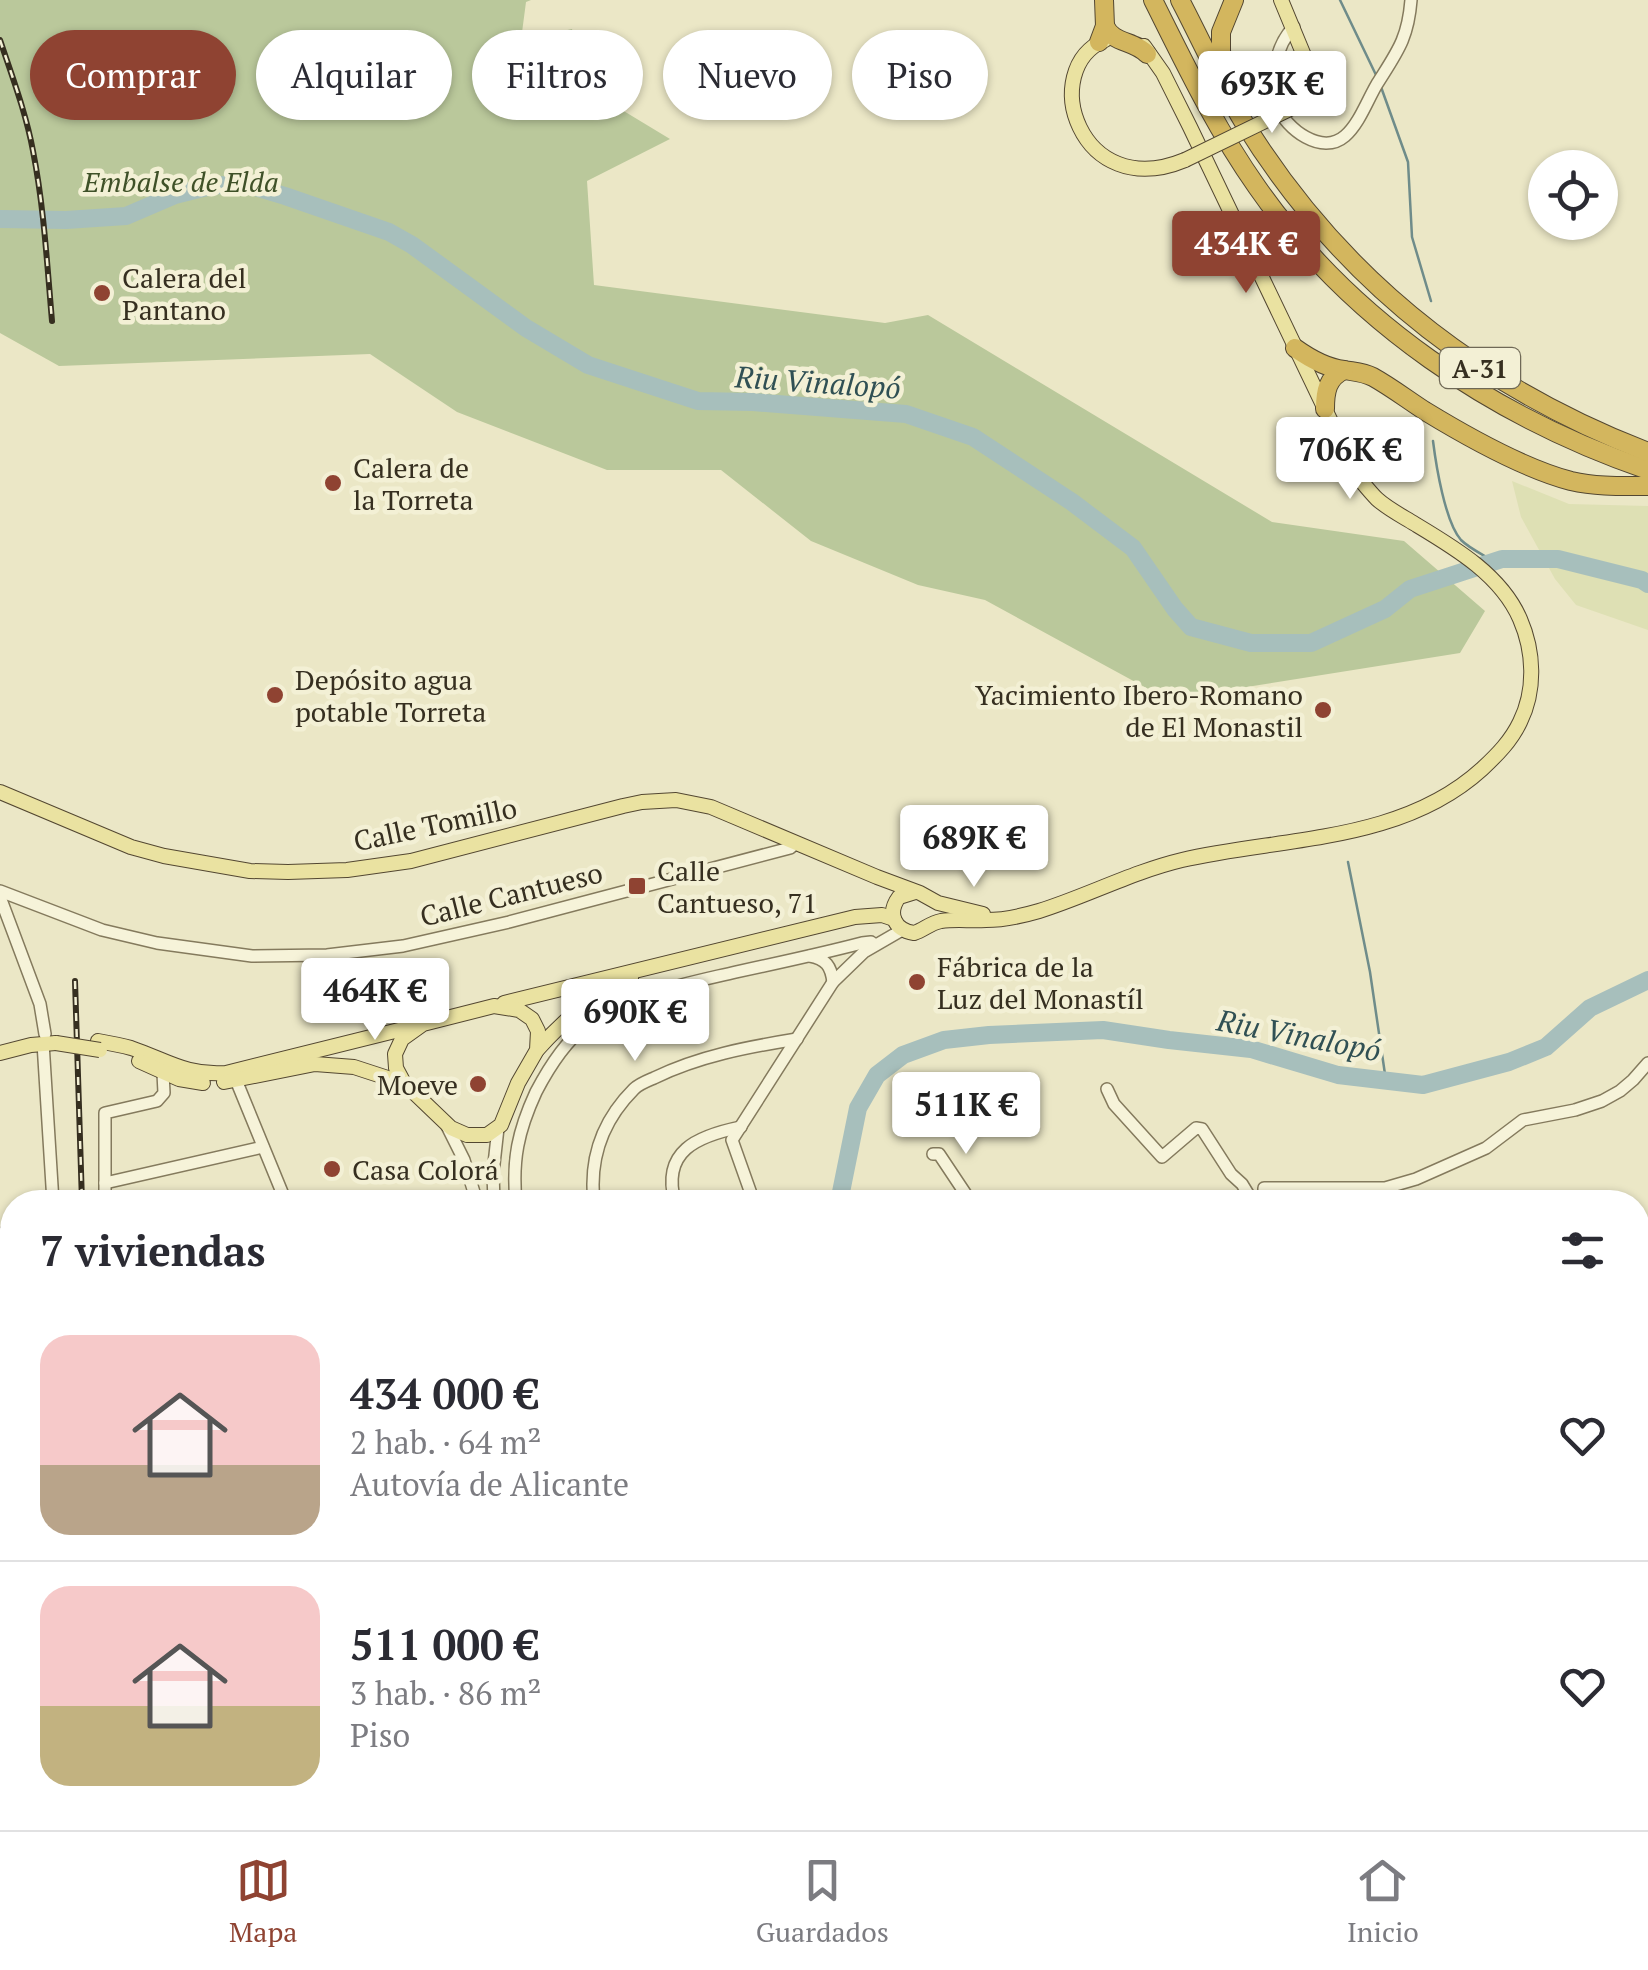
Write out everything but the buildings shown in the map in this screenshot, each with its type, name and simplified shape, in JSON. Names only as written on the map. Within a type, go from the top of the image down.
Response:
[{"type":"highway","points":[[1104,0],[1107,35],[1139,46],[1151,57]]},
{"type":"highway","name":"A-31","points":[[1154,0],[1220,130],[1258,189],[1320,264],[1369,311],[1416,350],[1488,396],[1538,423],[1648,470]]},
{"type":"highway","name":"A-31","points":[[1180,0],[1243,121],[1288,186],[1382,291],[1494,377],[1584,426],[1648,452]]},
{"type":"highway","points":[[1228,93],[1222,32],[1234,0]]},
{"type":"highway","points":[[1295,348],[1309,358],[1374,378],[1446,423],[1555,476],[1589,484],[1648,486]]},
{"type":"highway","points":[[1325,409],[1328,383],[1344,370]]},
{"type":"main road","points":[[1107,35],[1086,52],[1076,74],[1076,119],[1084,137],[1100,154],[1120,166],[1140,170],[1164,168],[1298,105],[1306,96],[1311,82],[1307,60],[1282,0]]},
{"type":"main road","points":[[856,917],[882,915],[908,932],[920,932],[930,924],[947,920],[1008,918],[1044,910],[1181,860],[1375,825],[1425,806],[1460,786],[1510,740],[1526,710],[1531,665],[1514,606],[1494,579],[1390,508],[1357,476],[1208,164],[1151,57],[1128,47],[1103,51],[1076,74]]},
{"type":"main road","name":"Calle Tomillo","points":[[0,792],[131,847],[250,871],[318,872],[398,864],[623,806],[676,800],[711,808],[922,895],[973,912],[1008,918]]},
{"type":"main road","name":"Calle Tomillo","points":[[877,877],[896,901]]},
{"type":"main road","points":[[423,1024],[402,1039],[396,1049],[396,1068],[404,1083],[458,1132],[486,1135],[498,1128],[537,1050],[556,1029],[624,981],[676,962],[856,917],[906,893],[922,895],[934,914],[930,924]]},
{"type":"main road","points":[[896,901],[893,910],[898,924]]},
{"type":"main road","points":[[99,1046],[164,1073],[210,1084],[236,1080],[423,1024],[676,962]]},
{"type":"main road","points":[[494,1006],[519,1010],[532,1019],[538,1031],[537,1050]]},
{"type":"main road","points":[[0,1053],[49,1039]]},
{"type":"main road","points":[[0,1044],[49,1039],[125,1046],[176,1068],[209,1074],[286,1064],[342,1066],[368,1070],[404,1083]]},
{"type":"street","points":[[1294,26],[1284,40],[1275,66],[1277,106],[1284,118],[1316,143],[1336,142],[1351,129],[1394,62],[1410,22],[1411,0]]},
{"type":"street","name":"Calle Cantueso","points":[[0,894],[102,930],[158,943],[252,956],[327,955],[403,946],[509,922],[790,848],[796,843]]},
{"type":"street","points":[[0,894],[49,1039],[52,1190]]},
{"type":"street","points":[[750,1190],[732,1140],[834,982],[898,924]]},
{"type":"street","points":[[515,1190],[517,1139],[524,1118],[547,1071],[584,1028],[620,1004],[686,984],[862,943],[875,945]]},
{"type":"street","points":[[810,956],[822,958],[832,969],[834,982]]},
{"type":"street","points":[[594,1190],[593,1171],[602,1132],[636,1087],[679,1066],[751,1046],[797,1039]]},
{"type":"street","points":[[1264,1190],[1385,1188],[1416,1179],[1486,1148],[1523,1120],[1602,1101],[1634,1080],[1648,1062]]},
{"type":"street","points":[[105,1190],[105,1114],[157,1101],[164,1093],[164,1073]]},
{"type":"street","points":[[236,1080],[281,1190]]},
{"type":"street","points":[[1106,1088],[1114,1104],[1162,1157],[1196,1128],[1202,1129],[1245,1190]]},
{"type":"street","points":[[445,1123],[464,1160],[473,1190]]},
{"type":"street","points":[[671,1190],[675,1161],[691,1143],[741,1127]]},
{"type":"street","points":[[494,1190],[498,1128]]},
{"type":"street","points":[[105,1182],[263,1147]]},
{"type":"street","points":[[934,1154],[939,1154],[963,1190]]},
{"type":"green space","name":"Embalse de Elda","points":[[0,0],[531,0],[526,2],[522,30],[472,30],[472,120],[639,120],[670,139],[587,181],[594,285],[885,323],[928,315],[1272,522],[1404,541],[1485,611],[1460,653],[1234,689],[1161,696],[985,600],[918,585],[811,541],[721,470],[607,470],[457,412],[370,354],[59,366],[0,333]]},
{"type":"green space","points":[[1512,481],[1569,504],[1648,506],[1648,630],[1576,605],[1555,579],[1521,517]]},
{"type":"waterway","points":[[1340,0],[1376,75]]},
{"type":"waterway","points":[[1381,87],[1408,162],[1412,237],[1431,301]]},
{"type":"waterway","name":"Riu Vinalopó","points":[[0,219],[126,216],[175,195],[215,185],[252,186],[285,196],[389,232],[526,328],[588,365],[698,401],[906,414],[973,437],[1072,502],[1133,548],[1191,627],[1251,643],[1311,643],[1385,609],[1410,589],[1502,559],[1558,559],[1648,584]]},
{"type":"waterway","points":[[1433,441],[1442,493],[1455,532],[1495,562]]},
{"type":"waterway","points":[[1348,862],[1386,1081]]},
{"type":"waterway","name":"Riu Vinalopó","points":[[841,1190],[858,1108],[877,1075],[903,1055],[944,1040],[1103,1030],[1251,1049],[1338,1075],[1423,1085],[1509,1062],[1546,1047],[1590,1008],[1648,980]]},
{"type":"railway","points":[[0,40],[33,151],[52,321]]},
{"type":"railway","points":[[75,981],[82,1190]]},
{"type":"place","name":"Calera del Pantano","points":[[102,293]]},
{"type":"place","name":"Calera de la Torreta","points":[[333,483]]},
{"type":"place","name":"Depósito agua potable Torreta","points":[[275,695]]},
{"type":"place","name":"Yacimiento Ibero-Romano de El Monastil","points":[[1323,710]]},
{"type":"place","name":"Calle Cantueso, 71","points":[[637,886]]},
{"type":"place","name":"Fábrica de la Luz del Monastíl","points":[[917,982]]},
{"type":"place","name":"Moeve","points":[[478,1084]]},
{"type":"place","name":"Casa Colorá","points":[[332,1169]]}]
